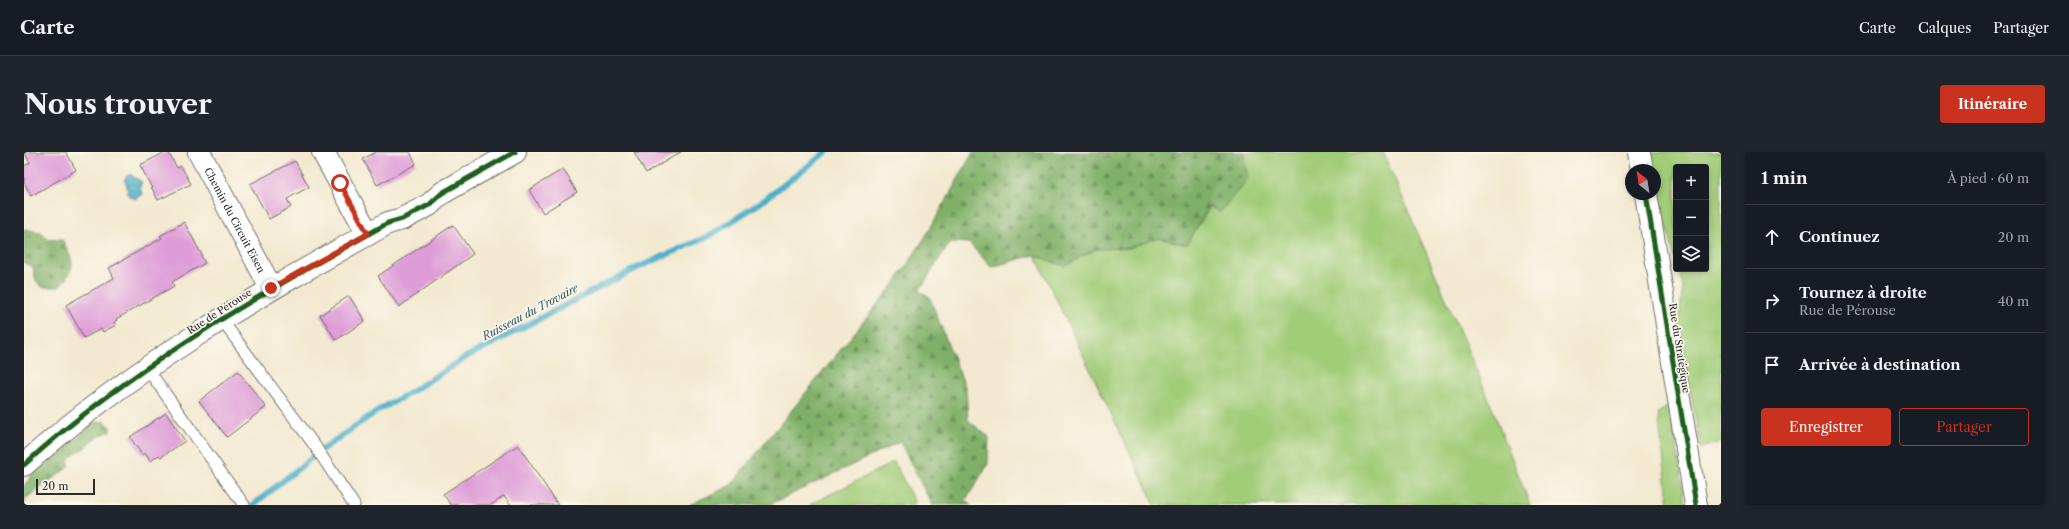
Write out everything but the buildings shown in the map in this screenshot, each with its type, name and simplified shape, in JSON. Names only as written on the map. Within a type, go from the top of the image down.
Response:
[{"type":"street","name":"Chemin du Circuit Eisen","points":[[199,152],[271,288]]},
{"type":"street","points":[[323,152],[368,234]]},
{"type":"street","name":"Rue de Pérouse","points":[[24,466],[104,398],[221,319],[271,288],[388,223],[402,220],[429,205],[442,193],[515,152]]},
{"type":"street","points":[[1639,152],[1641,164]]},
{"type":"street","name":"Rue du Stratégique","points":[[1647,200],[1696,505]]},
{"type":"lane","points":[[221,319],[315,446],[354,505]]},
{"type":"lane","points":[[147,368],[244,505]]},
{"type":"green space","points":[[973,152],[1243,152],[1248,179],[1220,212],[1209,206],[1187,245],[1159,238],[1128,248],[1096,249],[1065,266],[1034,255],[991,267],[969,243],[950,242],[919,291],[929,296],[966,389],[968,420],[989,437],[988,464],[966,500],[971,505],[932,505],[900,442],[769,505],[689,505],[731,485],[898,279],[927,234]]},
{"type":"green space","points":[[1243,152],[1383,152],[1490,402],[1530,505],[1155,505],[1035,255],[1065,266],[1096,249],[1128,248],[1159,238],[1187,245]]},
{"type":"green space","points":[[1650,152],[1721,152],[1721,442],[1701,448],[1678,326],[1683,287],[1679,272],[1709,272],[1709,164],[1673,164],[1673,250],[1660,200],[1661,164],[1652,164]]},
{"type":"green space","points":[[24,229],[41,232],[48,240],[62,239],[69,253],[72,264],[69,274],[59,287],[42,287],[36,281],[33,267],[24,263]]},
{"type":"green space","points":[[1670,405],[1686,505],[1669,505],[1658,413]]},
{"type":"green space","points":[[104,421],[110,426],[110,431],[71,457],[68,461],[70,466],[25,499],[24,505],[24,486],[33,473],[79,437],[92,423]]},
{"type":"green space","points":[[894,462],[916,505],[809,505]]},
{"type":"water","points":[[130,174],[142,182],[140,187],[142,194],[136,199],[130,197],[127,191],[125,180],[126,176]]},
{"type":"waterway","name":"Ruisseau du Trovaire","points":[[253,505],[324,448],[377,411],[406,395],[464,358],[639,267],[709,236],[760,203],[826,152]]},
{"type":"cycle path","points":[[24,465],[65,429],[109,395],[199,334],[245,305],[388,223],[402,219],[429,205],[442,193],[515,152]]},
{"type":"cycle path","points":[[1647,200],[1696,505]]},
{"type":"route","points":[[271,288],[368,234],[340,183]]}]
